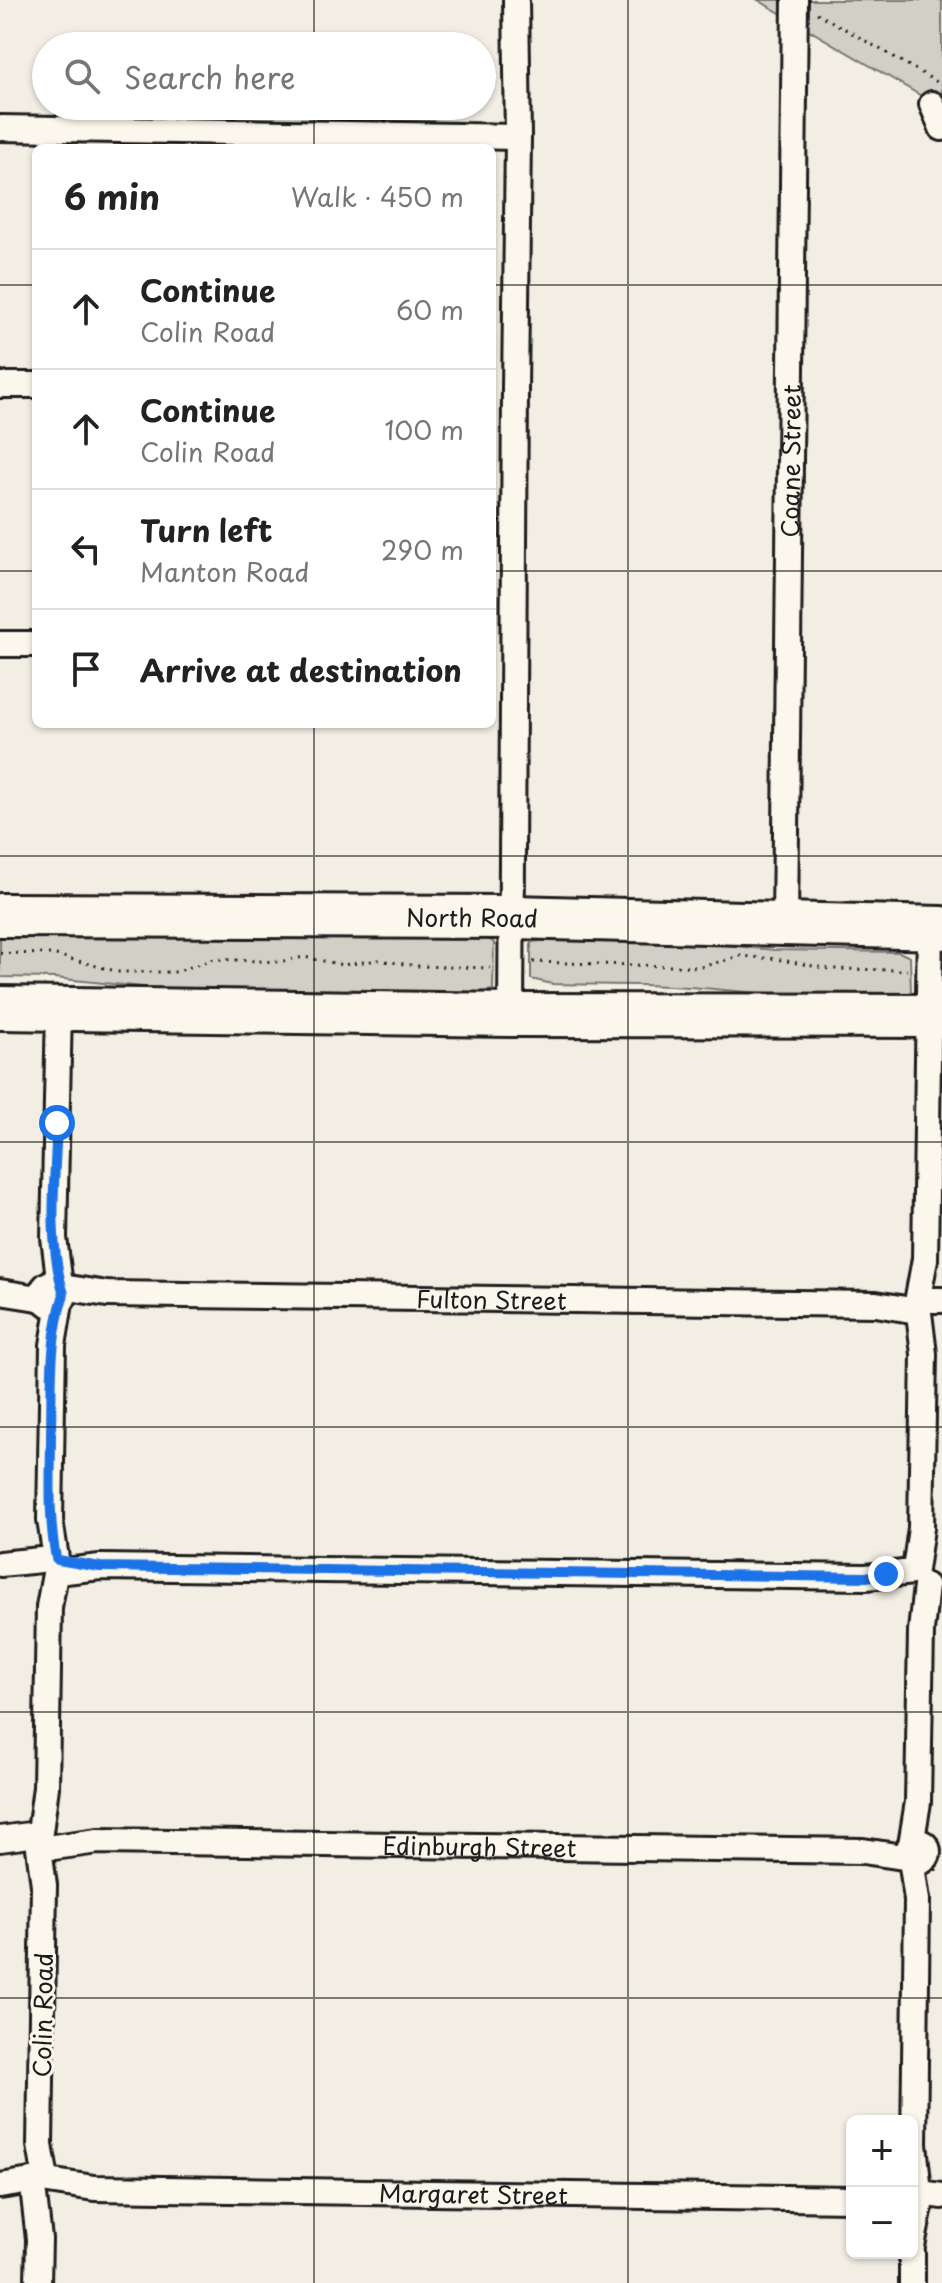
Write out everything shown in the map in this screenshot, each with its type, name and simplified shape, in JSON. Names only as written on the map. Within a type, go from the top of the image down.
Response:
[{"type":"highway","name":"North Road","points":[[0,915],[513,917],[936,928]]},
{"type":"highway","points":[[0,1008],[511,1015],[936,1016]]},
{"type":"street","points":[[511,1015],[513,917],[503,648],[503,389],[518,137],[516,0]]},
{"type":"street","name":"Coane Street","points":[[785,923],[802,4]]},
{"type":"street","points":[[937,94],[942,128]]},
{"type":"street","points":[[0,128],[518,137]]},
{"type":"street","points":[[0,385],[32,385]]},
{"type":"street","points":[[0,644],[32,644]]},
{"type":"street","points":[[914,2115],[917,1900],[923,1852],[918,1802],[925,1578],[921,1528],[924,1354],[928,1305],[925,1259],[936,1016],[930,970],[936,928]]},
{"type":"street","name":"Colin Road","points":[[38,2283],[59,1008]]},
{"type":"street","name":"Fulton Street","points":[[1,1292],[928,1305]]},
{"type":"street","points":[[0,1565],[925,1578]]},
{"type":"street","name":"Edinburgh Street","points":[[0,1840],[923,1852]]},
{"type":"street","points":[[918,2174],[923,2199],[918,2220]]},
{"type":"street","name":"Margaret Street","points":[[0,2188],[846,2199]]},
{"type":"street","points":[[912,2259],[912,2283]]},
{"type":"path","points":[[802,4],[937,94]]},
{"type":"path","points":[[0,953],[52,954],[119,972],[176,972],[214,959],[279,962],[304,957],[343,965],[378,960],[417,966],[491,968],[539,961],[701,967],[740,956],[829,969],[930,970]]},
{"type":"shaded area","points":[[758,0],[942,0],[942,108]]},
{"type":"shaded area","points":[[0,935],[489,939],[494,943],[493,990],[474,993],[173,990],[54,978],[0,977]]},
{"type":"shaded area","points":[[667,939],[774,950],[899,952],[910,957],[911,994],[828,998],[671,986],[552,984],[531,979],[531,942]]},
{"type":"route","points":[[57,1123],[54,1238],[64,1294],[53,1345],[50,1520],[58,1560],[100,1567],[866,1577],[886,1574]]}]
